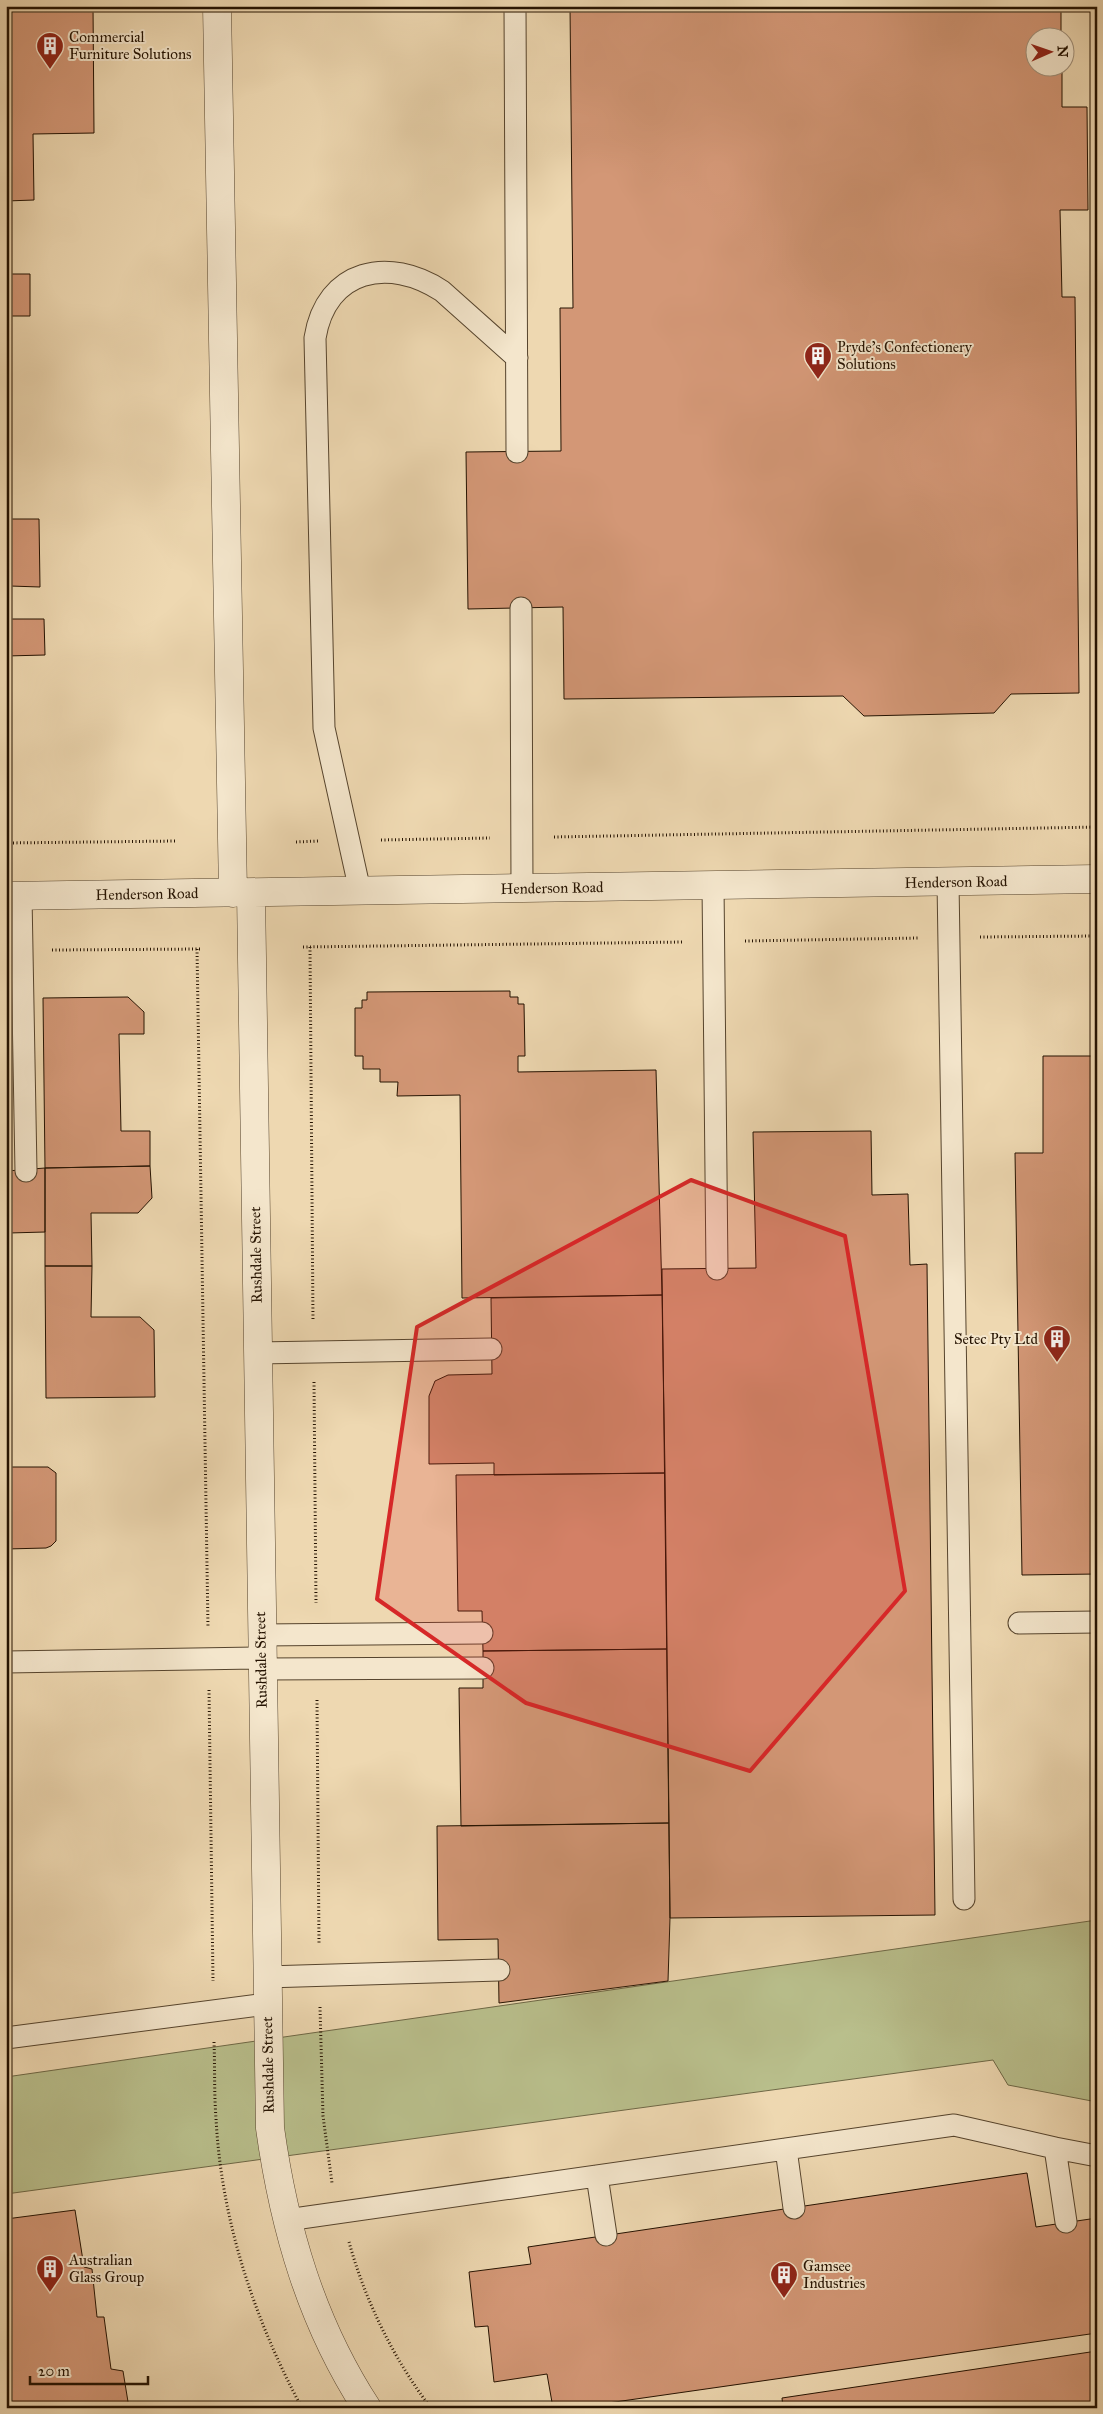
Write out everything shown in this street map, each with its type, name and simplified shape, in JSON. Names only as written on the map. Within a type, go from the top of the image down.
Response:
[{"type":"street","name":"Rushdale Street","points":[[217,6],[257,1353],[270,2128],[287,2220],[311,2300],[334,2351],[367,2408]]},
{"type":"street","name":"Henderson Road","points":[[14,896],[1097,879]]},
{"type":"lane","points":[[515,6],[517,452]]},
{"type":"lane","points":[[360,891],[324,728],[315,338],[318,321],[329,298],[346,282],[371,274],[402,273],[430,283],[442,291],[517,358]]},
{"type":"lane","points":[[521,608],[522,888]]},
{"type":"lane","points":[[948,882],[964,1899]]},
{"type":"lane","points":[[713,885],[717,1269]]},
{"type":"lane","points":[[14,896],[22,950],[26,1171]]},
{"type":"lane","points":[[257,1353],[491,1349]]},
{"type":"lane","points":[[1019,1623],[1097,1622]]},
{"type":"lane","points":[[6,1662],[261,1654],[482,1633]]},
{"type":"lane","points":[[261,1654],[483,1668]]},
{"type":"lane","points":[[266,1977],[499,1970]]},
{"type":"lane","points":[[6,2038],[267,2004]]},
{"type":"lane","points":[[287,2220],[954,2125],[1097,2156]]},
{"type":"lane","points":[[1055,2148],[1066,2222]]},
{"type":"lane","points":[[786,2149],[794,2208]]},
{"type":"lane","points":[[597,2176],[606,2235]]},
{"type":"path","points":[[296,842],[1097,827]]},
{"type":"path","points":[[6,843],[177,841]]},
{"type":"path","points":[[22,950],[202,949]]},
{"type":"highlighted area","points":[[691,1180],[845,1236],[905,1591],[750,1771],[526,1703],[377,1599],[417,1327]]},
{"type":"green space","points":[[1097,1920],[1097,2102],[1008,2085],[993,2060],[6,2194],[6,2077]]},
{"type":"building","name":"Commercial Furniture Solutions","points":[[6,6],[93,6],[94,133],[33,134],[34,200],[6,201]]},
{"type":"building","name":"Pryde's Confectionery Solutions","points":[[570,6],[1061,6],[1061,28],[1026,28],[1026,78],[1062,78],[1062,107],[1087,107],[1088,210],[1060,210],[1062,297],[1075,297],[1079,693],[1011,694],[994,713],[864,716],[843,696],[564,699],[563,607],[468,609],[466,452],[561,451],[560,308],[573,308]]},
{"type":"building","points":[[6,251],[7,274],[30,274],[30,316],[7,316],[10,519],[39,519],[40,587],[10,586],[11,619],[44,619],[45,655],[6,656]]},
{"type":"building","points":[[510,991],[510,997],[518,997],[518,1004],[524,1004],[525,1056],[518,1056],[518,1072],[656,1070],[662,1295],[462,1298],[460,1095],[397,1096],[398,1082],[380,1082],[380,1069],[363,1069],[363,1056],[355,1056],[355,1008],[362,1008],[362,1000],[367,1000],[367,992]]},
{"type":"building","points":[[128,997],[144,1012],[144,1034],[119,1034],[121,1131],[150,1131],[150,1166],[45,1168],[43,998]]},
{"type":"building","name":"Setec Pty Ltd","points":[[1043,1056],[1097,1056],[1097,1574],[1022,1575],[1015,1153],[1043,1153]]},
{"type":"building","points":[[6,1126],[7,1171],[45,1168],[45,1232],[9,1233],[9,1306],[6,1306]]},
{"type":"building","points":[[871,1131],[872,1195],[908,1194],[910,1265],[927,1264],[935,1915],[670,1918],[662,1269],[756,1268],[753,1132]]},
{"type":"building","points":[[150,1166],[152,1198],[138,1213],[91,1213],[92,1266],[45,1266],[45,1168]]},
{"type":"building","points":[[45,1266],[92,1266],[91,1317],[140,1317],[154,1330],[155,1397],[46,1398]]},
{"type":"building","points":[[662,1295],[665,1473],[494,1475],[494,1463],[429,1464],[429,1396],[435,1381],[448,1375],[492,1374],[491,1298]]},
{"type":"building","points":[[6,1467],[48,1467],[56,1473],[56,1541],[51,1546],[46,1548],[6,1549]]},
{"type":"building","points":[[665,1473],[667,1649],[483,1651],[482,1611],[458,1611],[456,1475]]},
{"type":"building","points":[[667,1649],[669,1823],[461,1826],[459,1688],[483,1688],[483,1651]]},
{"type":"building","points":[[669,1823],[670,1918],[668,1981],[499,2003],[498,1939],[438,1940],[437,1826]]},
{"type":"building","name":"Gamsee Industries","points":[[1027,2173],[1036,2227],[1097,2218],[1097,2333],[573,2408],[553,2408],[547,2374],[494,2382],[488,2326],[475,2327],[469,2272],[531,2264],[528,2247]]},
{"type":"building","name":"Australian Glass Group","points":[[75,2210],[84,2267],[92,2269],[97,2317],[104,2317],[111,2369],[123,2371],[129,2408],[6,2408],[6,2219]]},
{"type":"building","points":[[1097,2351],[1097,2408],[783,2408],[782,2398]]},
{"type":"place","name":"Commercial Furniture Solutions","points":[[50,70]]},
{"type":"place","name":"Pryde's Confectionery Solutions","points":[[818,380]]},
{"type":"place","name":"Setec Pty Ltd","points":[[1057,1363]]},
{"type":"place","name":"Australian Glass Group","points":[[50,2293]]},
{"type":"place","name":"Gamsee Industries","points":[[784,2299]]}]
